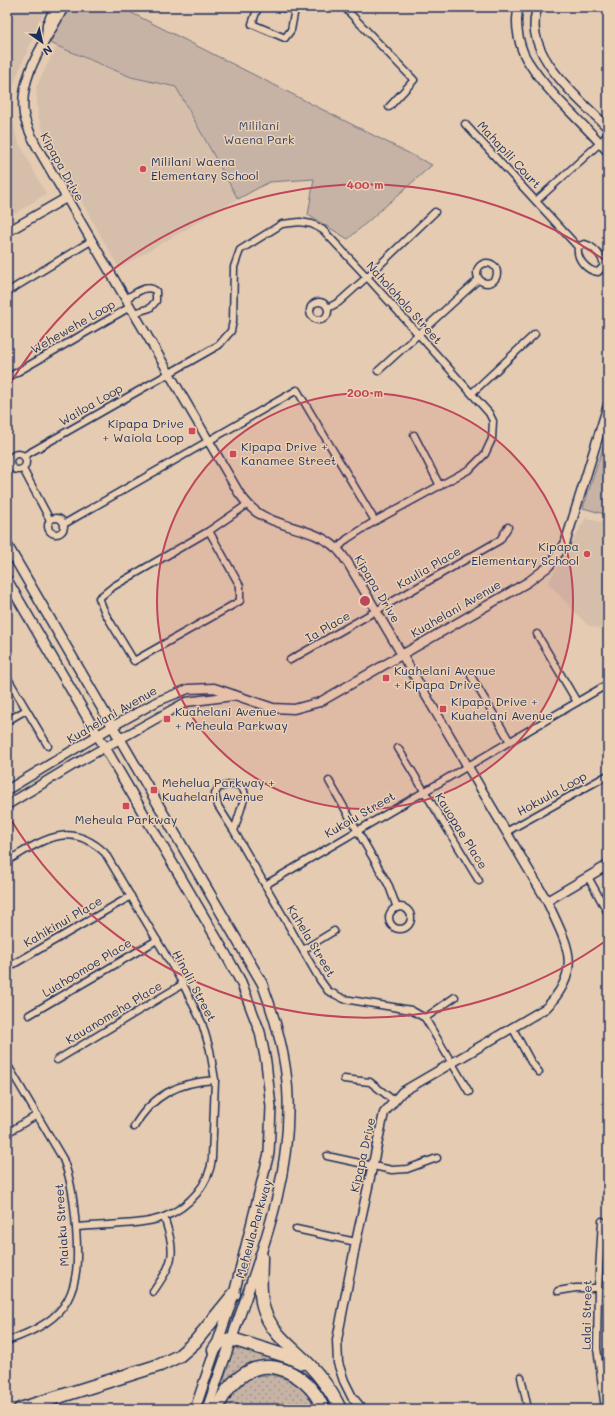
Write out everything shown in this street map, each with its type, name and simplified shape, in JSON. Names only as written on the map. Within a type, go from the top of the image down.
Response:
[{"type":"highway","points":[[261,1256],[260,1290],[269,1322],[283,1341],[316,1373],[333,1395],[340,1409]]},
{"type":"highway","points":[[20,1409],[160,1365],[179,1356],[195,1342],[234,1294]]},
{"type":"highway","points":[[214,1350],[219,1343],[232,1339],[289,1357],[304,1364],[316,1373]]},
{"type":"highway","points":[[217,1409],[224,1394],[233,1383],[246,1373],[260,1368],[273,1368],[288,1371],[300,1377],[317,1397],[323,1409]]},
{"type":"main road","name":"Meheula Parkway","points":[[7,545],[262,984],[278,1030],[284,1057],[288,1098],[285,1158],[280,1194],[261,1256],[207,1409]]},
{"type":"main road","name":"Meheula Parkway","points":[[7,580],[226,953],[241,982],[260,1032],[266,1062],[271,1106],[269,1153],[234,1294],[195,1409]]},
{"type":"street","name":"Kipapa Drive","points":[[46,38],[48,24],[55,7]]},
{"type":"street","name":"Kipapa Drive","points":[[64,7],[46,38],[25,86],[23,101],[24,116],[33,140],[239,493],[257,512],[273,521],[315,535],[337,549],[348,563],[547,900],[566,942],[570,956],[569,969],[562,989],[546,1008],[402,1092],[393,1100],[384,1113],[339,1322],[336,1352],[344,1381],[352,1397],[362,1409]]},
{"type":"street","points":[[258,7],[252,24],[285,38],[291,30],[295,9]]},
{"type":"street","points":[[275,7],[295,9],[306,7]]},
{"type":"street","points":[[344,7],[414,80],[389,107]]},
{"type":"street","points":[[519,7],[516,14],[518,30],[528,62],[608,152]]},
{"type":"street","points":[[538,7],[535,32],[540,49],[550,67],[608,128]]},
{"type":"street","name":"Mahapili Court","points":[[465,124],[578,247],[579,258],[584,264],[592,272],[598,272],[601,270],[604,266],[604,262],[594,249],[584,244],[578,247]]},
{"type":"street","name":"Mahapili Court","points":[[536,201],[608,134]]},
{"type":"street","points":[[7,232],[66,198]]},
{"type":"street","points":[[328,308],[339,302],[436,212]]},
{"type":"street","name":"Naholoholo Street","points":[[169,374],[226,339],[231,331],[233,321],[236,258],[240,250],[247,244],[282,224],[300,222],[312,224],[323,230],[472,393],[489,413],[493,421],[491,443],[480,461],[470,469],[375,521],[347,539],[337,549]]},
{"type":"street","points":[[7,292],[91,241]]},
{"type":"street","points":[[378,371],[479,279]]},
{"type":"street","points":[[125,299],[146,287],[156,291],[156,301],[150,308],[132,310]]},
{"type":"street","name":"Wehewehe Loop","points":[[7,378],[132,310]]},
{"type":"street","points":[[472,393],[535,334]]},
{"type":"street","name":"Wailoa Loop","points":[[169,374],[24,456],[17,454],[12,456],[10,460],[13,469],[23,469],[50,520],[48,529],[54,535],[62,532],[64,524],[297,390],[375,521]]},
{"type":"street","name":"Kuahelani Avenue","points":[[7,790],[113,726],[158,701],[188,689],[214,688],[273,708],[294,709],[320,702],[528,582],[549,566],[556,558],[564,544],[608,405]]},
{"type":"street","points":[[414,435],[440,486]]},
{"type":"street","points":[[23,469],[26,463],[24,456]]},
{"type":"street","points":[[209,531],[240,586],[240,601],[134,660],[105,613],[99,598],[114,586],[209,531],[248,504]]},
{"type":"street","points":[[50,520],[57,518],[64,524]]},
{"type":"street","name":"Kaulia Place","points":[[377,611],[500,540],[508,527]]},
{"type":"street","name":"Ia Place","points":[[290,660],[377,611]]},
{"type":"street","points":[[537,634],[577,702]]},
{"type":"street","points":[[470,676],[509,740]]},
{"type":"street","points":[[7,677],[48,746]]},
{"type":"street","points":[[467,766],[509,740],[608,684]]},
{"type":"street","name":"Kuahelani Avenue","points":[[7,805],[105,747],[186,702],[235,696]]},
{"type":"street","points":[[7,721],[26,710]]},
{"type":"street","name":"Kauopae Place","points":[[398,748],[479,881]]},
{"type":"street","name":"Kukolu Street","points":[[265,885],[467,766]]},
{"type":"street","name":"Hokuula Loop","points":[[506,832],[608,775]]},
{"type":"street","points":[[329,781],[389,886],[397,908]]},
{"type":"street","name":"Kahela Street","points":[[234,831],[245,796],[245,790],[242,786],[237,785],[218,788],[215,794],[218,806],[320,980],[328,991],[335,996],[344,999],[411,1010],[425,1018]]},
{"type":"street","name":"Hinalii Street","points":[[7,861],[49,838],[65,834],[78,835],[90,841],[105,853],[183,984],[197,1010],[207,1037],[215,1080],[211,1168],[202,1187],[192,1198],[164,1217],[131,1223],[76,1226]]},
{"type":"street","points":[[547,900],[608,865]]},
{"type":"street","points":[[588,877],[608,913]]},
{"type":"street","name":"Kahikinui Place","points":[[7,968],[131,896]]},
{"type":"street","points":[[303,950],[334,931]]},
{"type":"street","name":"Luahoomoe Place","points":[[29,1015],[157,940]]},
{"type":"street","name":"Kauanomeha Place","points":[[57,1060],[183,984]]},
{"type":"street","points":[[455,997],[425,1018],[453,1062],[469,1092]]},
{"type":"street","points":[[512,1027],[531,1062],[539,1072]]},
{"type":"street","name":"Maiaku Street","points":[[7,1064],[69,1174],[72,1188],[78,1254],[76,1278],[66,1303],[47,1323],[36,1330],[7,1341]]},
{"type":"street","points":[[344,1079],[370,1082],[393,1100]]},
{"type":"street","points":[[134,1126],[143,1111],[172,1089],[202,1081],[215,1080]]},
{"type":"street","points":[[7,1133],[37,1115]]},
{"type":"street","points":[[327,1156],[392,1170],[407,1169],[437,1158]]},
{"type":"street","points":[[152,1292],[167,1272],[172,1255],[172,1240],[164,1217]]},
{"type":"street","name":"Lalai Street","points":[[602,1221],[598,1288],[597,1348],[606,1409]]},
{"type":"street","points":[[296,1229],[356,1242]]},
{"type":"street","points":[[558,1291],[576,1288],[598,1288]]},
{"type":"street","points":[[521,1376],[528,1409]]},
{"type":"shaded area","points":[[7,7],[46,7],[13,85],[12,113],[16,137],[46,194],[7,218]]},
{"type":"shaded area","name":"Mililani Waena Elementary School","points":[[57,46],[131,77],[176,87],[238,199],[119,268],[47,140],[38,116],[36,87]]},
{"type":"shaded area","name":"Kipapa Elementary School","points":[[586,518],[608,524],[608,631],[587,625],[548,583]]},
{"type":"green space","name":"Mililani Waena Park","points":[[67,7],[120,7],[432,165],[348,239],[308,215],[314,179],[269,182],[238,199],[176,87],[131,77],[50,43]]},
{"type":"green space","points":[[608,432],[608,515],[583,508]]},
{"type":"green space","points":[[233,1346],[273,1358],[302,1370],[316,1383],[333,1409],[327,1409],[286,1365],[227,1383],[223,1378]]},
{"type":"green space","points":[[271,1375],[286,1379],[298,1386],[304,1391],[317,1409],[219,1409],[230,1388],[253,1376]]},
{"type":"place","name":"Mililani Waena Elementary School","points":[[143,169]]},
{"type":"place","name":"Kipapa Drive + Waiola Loop","points":[[192,431]]},
{"type":"place","name":"Kipapa Drive + Kanamee Street","points":[[233,454]]},
{"type":"place","name":"Kipapa Elementary School","points":[[587,554]]},
{"type":"place","name":"Kuahelani Avenue + Kipapa Drive","points":[[386,678]]},
{"type":"place","name":"Kipapa Drive + Kuahelani Avenue","points":[[443,709]]},
{"type":"place","name":"Kuahelani Avenue + Meheula Parkway","points":[[167,719]]},
{"type":"place","name":"Mehelua Parkway + Kuahelani Avenue","points":[[154,790]]},
{"type":"place","name":"Meheula Parkway","points":[[126,806]]}]
